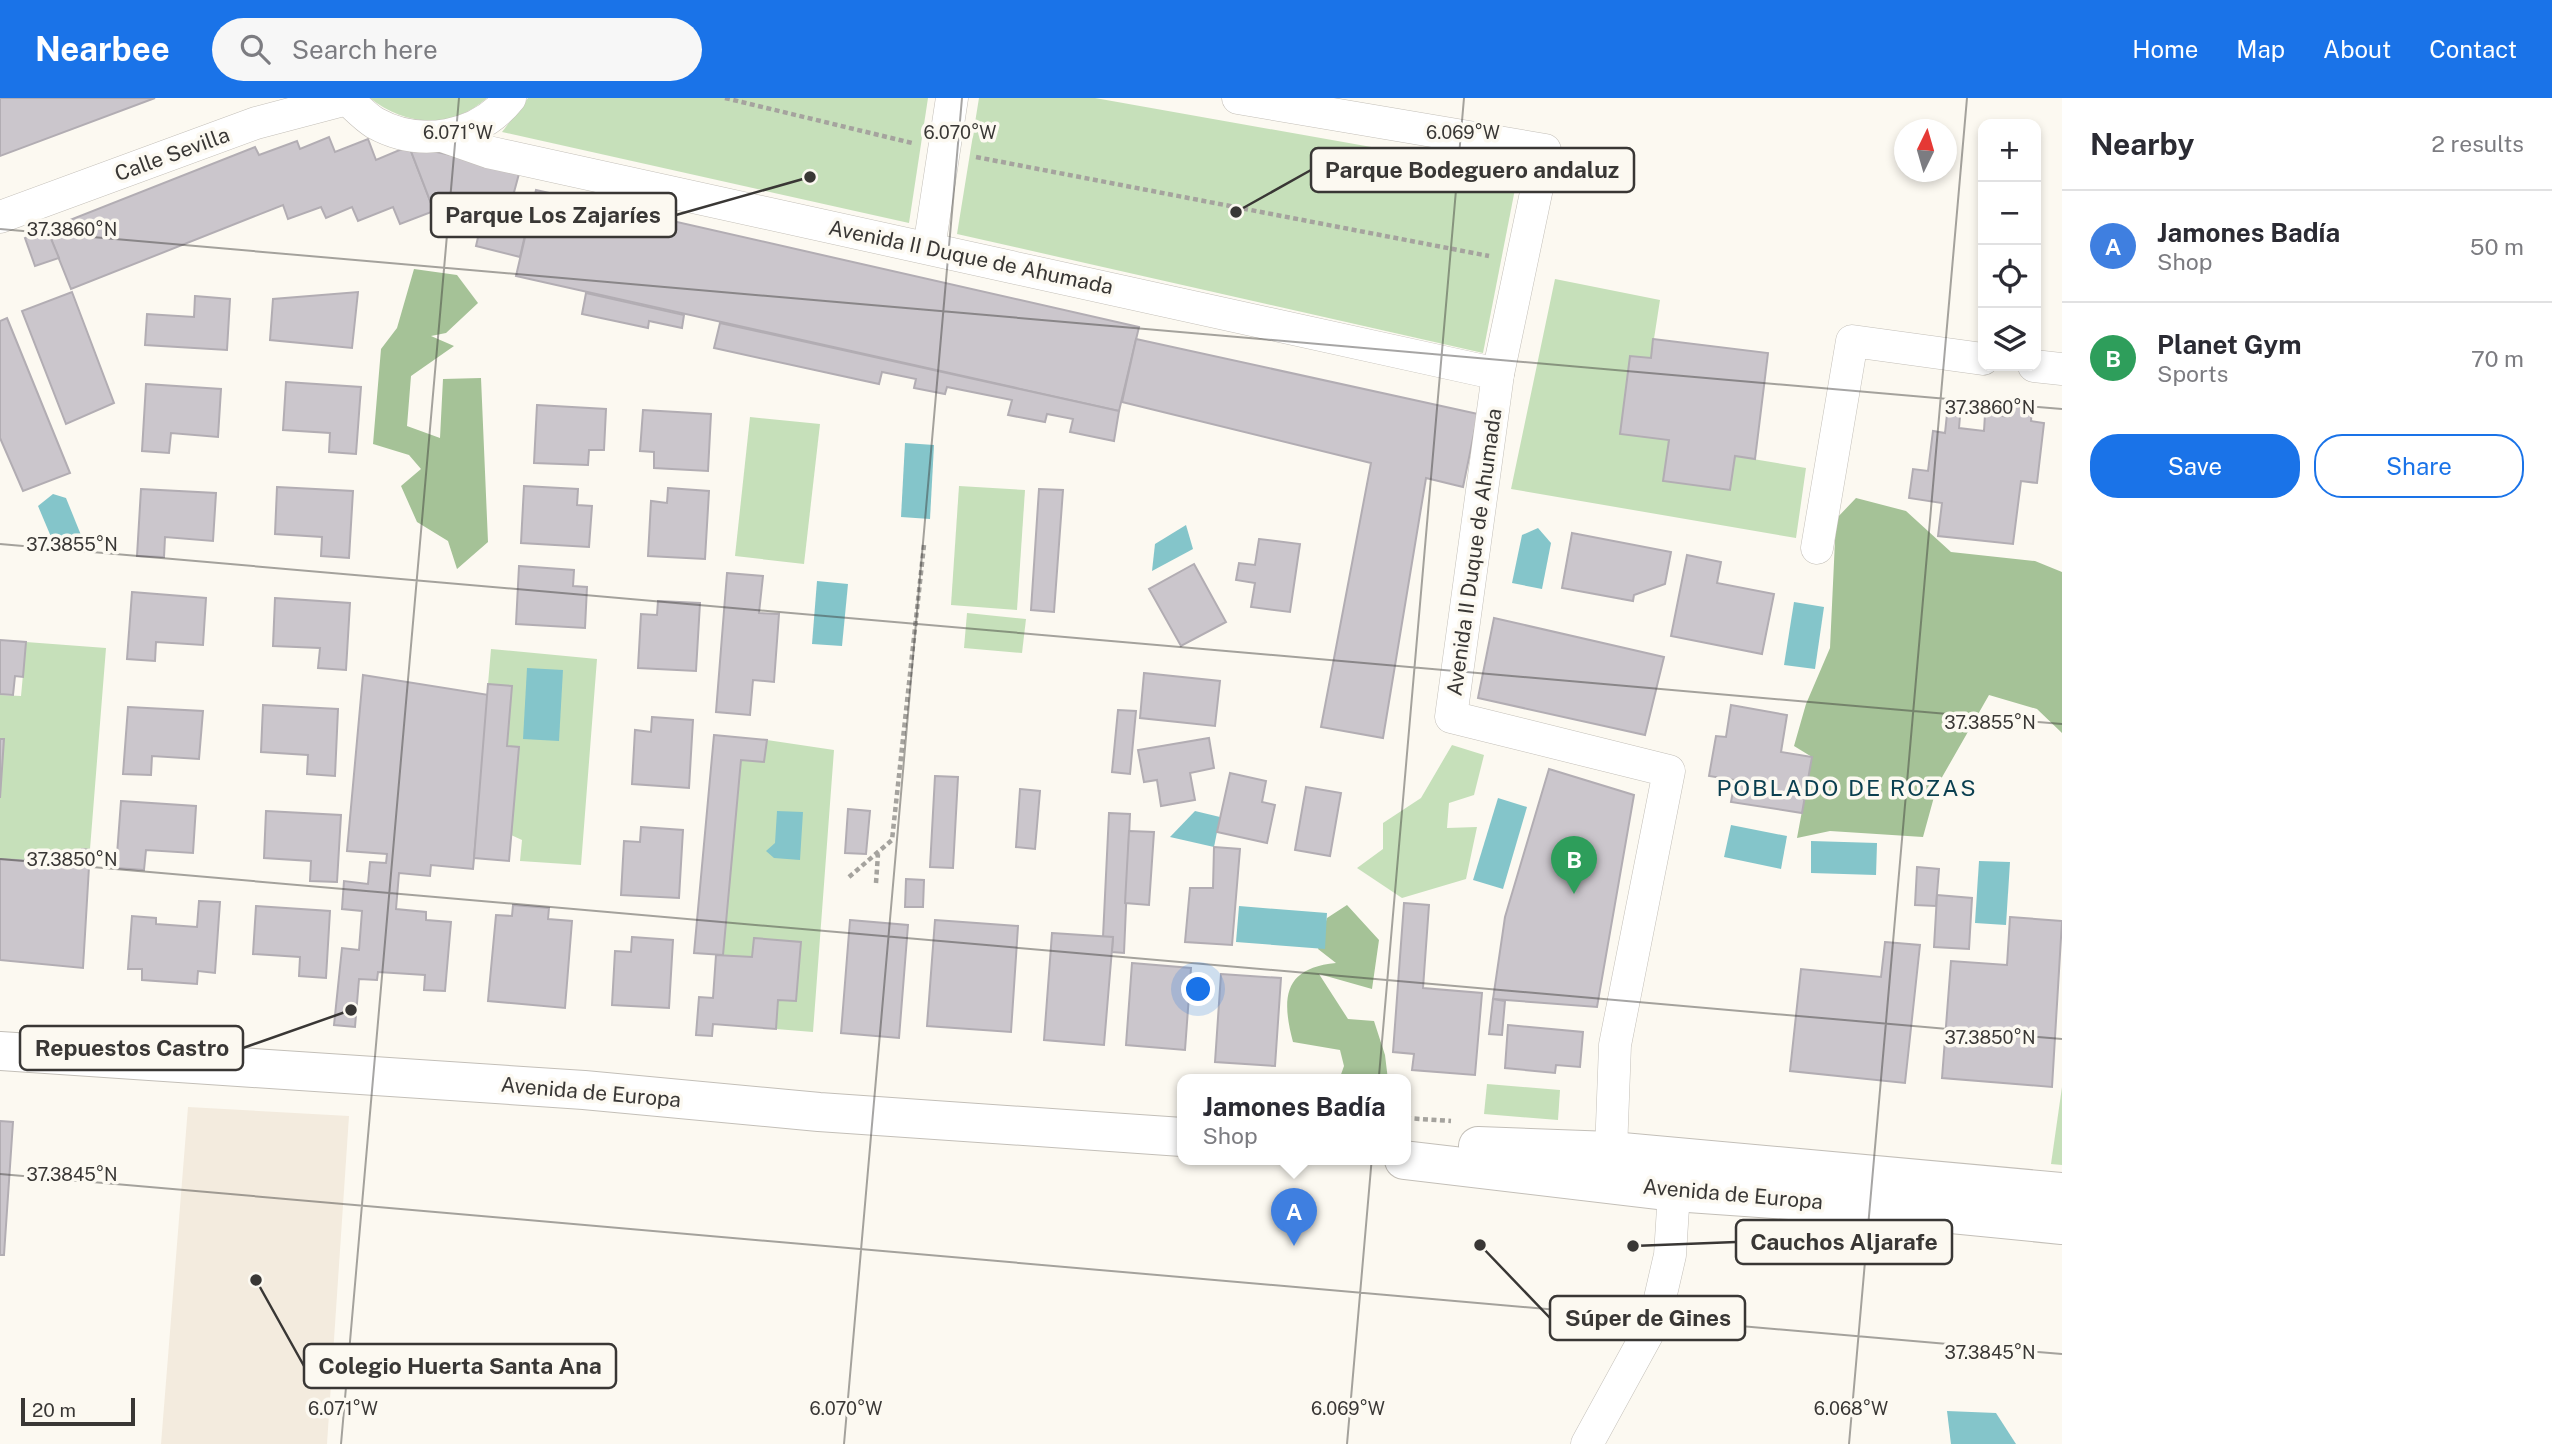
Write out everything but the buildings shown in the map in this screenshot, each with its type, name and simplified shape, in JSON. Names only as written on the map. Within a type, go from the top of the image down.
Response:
[{"type":"main road","name":"Avenida de Europa","points":[[0,1051],[584,1090],[819,1112],[1177,1137]]},
{"type":"main road","name":"Avenida de Europa","points":[[1411,1144],[1611,1151],[1790,1165],[2062,1192]]},
{"type":"main road","name":"Avenida de Europa","points":[[1411,1161],[1674,1192],[2062,1225]]},
{"type":"main road","points":[[1674,1192],[1691,1176],[1756,1180],[1790,1165]]},
{"type":"main road","points":[[1960,1215],[2005,1203],[2062,1209]]},
{"type":"street","points":[[346,98],[375,123],[397,132],[409,136],[445,137],[480,124],[510,98]]},
{"type":"street","name":"Calle Sevilla","points":[[0,217],[256,123],[346,98]]},
{"type":"street","points":[[929,248],[953,98]]},
{"type":"street","name":"Avenida II Duque de Ahumada","points":[[1238,98],[1545,150],[1498,374],[1451,717],[1669,771],[1615,1045],[1611,1151]]},
{"type":"street","name":"Avenida II Duque de Ahumada","points":[[445,137],[488,152],[1498,374]]},
{"type":"street","points":[[1817,548],[1852,341],[1978,358]]},
{"type":"street","points":[[2041,367],[2062,369]]},
{"type":"street","points":[[1587,1444],[1655,1320],[1670,1255],[1674,1192]]},
{"type":"path","points":[[725,98],[944,151],[1521,264]]},
{"type":"path","points":[[849,877],[892,840],[924,545]]},
{"type":"path","points":[[876,883],[878,853]]},
{"type":"shaded area","points":[[188,1107],[349,1116],[327,1444],[161,1444]]},
{"type":"green space","points":[[370,98],[487,98],[459,115],[429,120],[399,115]]},
{"type":"green space","points":[[528,98],[928,98],[909,223],[502,132]]},
{"type":"green space","points":[[979,98],[1095,98],[1501,170],[1515,189],[1483,353],[957,234]]},
{"type":"green space","points":[[414,269],[457,275],[478,303],[446,333],[431,336],[454,346],[411,376],[407,426],[440,438],[443,379],[481,378],[488,542],[457,569],[448,541],[417,522],[401,486],[421,469],[409,455],[373,444],[381,349],[397,328]]},
{"type":"green space","points":[[1555,279],[1660,300],[1651,358],[1630,356],[1620,434],[1669,440],[1664,481],[1730,490],[1735,456],[1806,468],[1796,538],[1511,489]]},
{"type":"green space","points":[[750,417],[820,424],[804,564],[735,556]]},
{"type":"green space","points":[[959,486],[1025,490],[1017,610],[951,605]]},
{"type":"green space","points":[[1856,498],[1906,511],[1951,552],[2035,561],[2062,572],[2062,733],[2037,709],[1989,695],[1937,786],[1923,837],[1830,831],[1797,838],[1812,757],[1794,746],[1806,704],[1830,648],[1836,519]]},
{"type":"green space","points":[[967,613],[1026,619],[1022,653],[964,648]]},
{"type":"green space","points":[[26,642],[106,648],[90,849],[83,849],[81,864],[0,859],[0,695],[21,696]]},
{"type":"green space","points":[[491,649],[597,659],[581,865],[520,861],[522,840],[511,835],[519,748],[507,746],[512,687],[488,684]]},
{"type":"green space","points":[[767,740],[834,750],[813,1032],[776,1029],[778,1000],[796,1001],[801,942],[754,938],[752,957],[723,955],[741,760],[764,762]]},
{"type":"green space","points":[[1452,745],[1484,755],[1474,795],[1449,803],[1447,828],[1477,827],[1466,879],[1402,898],[1357,868],[1383,849],[1383,823],[1421,798]]},
{"type":"green space","points":[[1347,905],[1379,940],[1372,989],[1319,974],[1348,1019],[1374,1021],[1385,1055],[1387,1074],[1341,1074],[1344,1066],[1340,1050],[1293,1042],[1287,1011],[1290,988],[1296,978],[1306,971],[1336,963],[1318,949],[1327,918]]},
{"type":"green space","points":[[1487,1084],[1560,1090],[1558,1120],[1484,1114]]},
{"type":"green space","points":[[2062,1087],[2062,1165],[2051,1164]]},
{"type":"water","points":[[905,443],[934,445],[930,519],[901,517]]},
{"type":"water","points":[[53,494],[66,498],[83,540],[57,551],[38,506]]},
{"type":"water","points":[[1186,525],[1193,549],[1152,571],[1155,544]]},
{"type":"water","points":[[1538,528],[1551,543],[1542,589],[1512,583],[1522,535]]},
{"type":"water","points":[[817,581],[848,584],[842,646],[812,644]]},
{"type":"water","points":[[1794,602],[1824,607],[1815,669],[1784,665]]},
{"type":"water","points":[[527,668],[563,670],[559,741],[523,739]]},
{"type":"water","points":[[1498,798],[1527,807],[1503,889],[1473,880]]},
{"type":"water","points":[[777,811],[803,812],[800,860],[774,858],[766,851],[775,843]]},
{"type":"water","points":[[1195,811],[1220,817],[1214,847],[1170,837]]},
{"type":"water","points":[[1731,825],[1787,836],[1781,869],[1724,857]]},
{"type":"water","points":[[1811,841],[1877,843],[1876,875],[1811,873]]},
{"type":"water","points":[[1979,861],[2010,862],[2006,925],[1975,923]]},
{"type":"water","points":[[1239,906],[1327,913],[1325,949],[1236,942]]},
{"type":"water","points":[[1947,1411],[1996,1413],[2016,1444],[1951,1444]]},
{"type":"place","name":"Parque Los Zajaríes","points":[[810,177]]},
{"type":"place","name":"Parque Bodeguero andaluz","points":[[1236,212]]},
{"type":"place","name":"Planet Gym","points":[[1574,894]]},
{"type":"place","name":"Repuestos Castro","points":[[351,1010]]},
{"type":"place","name":"Súper de Gines","points":[[1480,1245]]},
{"type":"place","name":"Jamones Badía","points":[[1294,1246]]},
{"type":"place","name":"Cauchos Aljarafe","points":[[1633,1246]]},
{"type":"place","name":"Colegio Huerta Santa Ana","points":[[256,1280]]},
{"type":"district","name":"POBLADO DE ROZAS","points":[[1847,787]]}]
